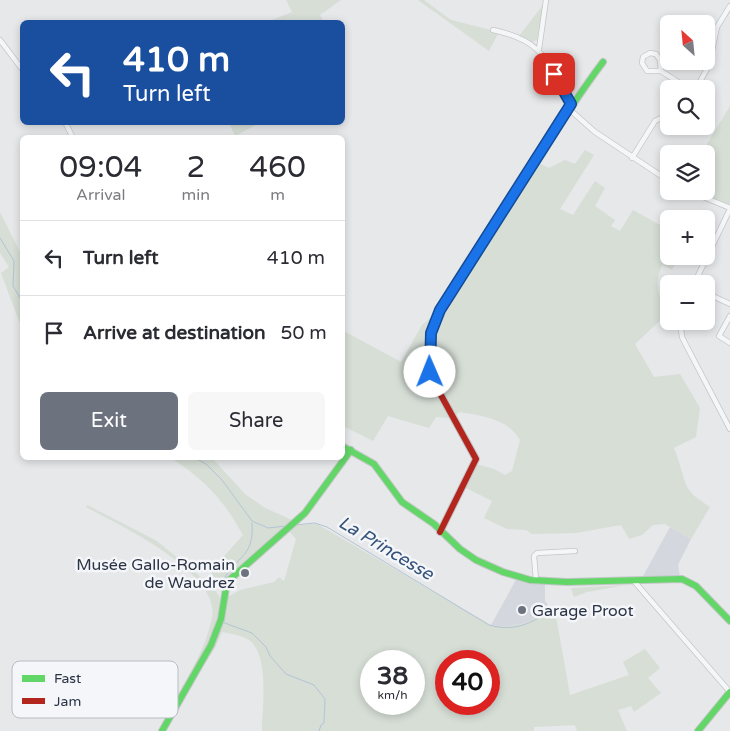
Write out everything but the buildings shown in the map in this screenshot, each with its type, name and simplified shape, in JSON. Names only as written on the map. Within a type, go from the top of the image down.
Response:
[{"type":"street","points":[[539,49],[546,0]]},
{"type":"street","points":[[700,80],[711,59],[717,27],[730,6]]},
{"type":"street","points":[[493,30],[523,39],[539,49],[570,106],[595,132],[660,176]]},
{"type":"street","points":[[0,40],[20,66]]},
{"type":"street","points":[[661,70],[660,60],[656,54],[650,53],[643,57],[642,63],[647,71],[661,70],[676,80]]},
{"type":"street","points":[[440,532],[476,459],[431,377],[431,333],[446,299],[570,106],[603,62]]},
{"type":"street","points":[[632,158],[655,121],[660,118]]},
{"type":"street","points":[[698,275],[730,208],[711,200]]},
{"type":"street","points":[[715,297],[730,304]]},
{"type":"street","points":[[730,316],[719,336],[730,342]]},
{"type":"street","points":[[682,330],[686,345],[729,426]]},
{"type":"street","points":[[345,447],[374,464],[402,502],[476,560],[512,575],[536,580],[567,582],[675,578],[688,581],[700,590],[730,621]]},
{"type":"street","points":[[178,703],[211,645],[221,619],[228,582],[294,522],[322,493],[352,450]]},
{"type":"street","points":[[536,580],[534,556],[537,553],[575,551]]},
{"type":"street","points":[[632,579],[730,692],[698,731]]},
{"type":"street","points":[[162,731],[169,718]]},
{"type":"shaded area","points":[[286,0],[341,0],[320,15],[323,20],[272,20],[292,12]]},
{"type":"shaded area","points":[[418,0],[424,0],[451,20],[499,32],[489,51]]},
{"type":"shaded area","points":[[543,5],[537,40],[532,42],[519,36]]},
{"type":"shaded area","points":[[730,106],[730,205],[715,199],[715,145],[706,145],[712,135],[715,135],[715,131]]},
{"type":"shaded area","points":[[230,125],[256,125],[237,135],[235,135]]},
{"type":"shaded area","points":[[585,150],[594,155],[560,209],[573,215],[595,181],[605,188],[595,206],[615,220],[611,226],[620,231],[633,210],[660,225],[660,265],[662,265],[658,277],[658,288],[660,296],[660,321],[635,344],[654,377],[680,374],[700,408],[696,437],[674,448],[689,490],[710,507],[691,539],[665,524],[653,525],[642,535],[629,539],[621,525],[576,533],[532,534],[526,530],[507,529],[484,518],[492,501],[464,487],[476,464],[494,469],[505,475],[512,471],[520,440],[509,427],[494,420],[460,412],[451,418],[436,417],[429,428],[388,416],[373,441],[345,427],[345,332],[401,362],[422,325],[435,314],[427,354],[428,379],[433,383],[432,346],[435,329],[442,310],[537,162],[549,168],[565,160],[575,164]]},
{"type":"shaded area","points":[[0,212],[20,252],[20,324],[1,273],[9,267],[0,253]]},
{"type":"shaded area","points":[[662,265],[674,265],[672,270]]},
{"type":"shaded area","points":[[174,460],[214,460],[245,494],[265,508],[292,520],[240,565],[223,585],[218,586],[211,571],[243,535],[220,500],[194,475]]},
{"type":"shaded area","points":[[87,505],[157,541],[214,588],[220,598],[218,615],[206,649],[178,699],[178,694],[197,659],[208,631],[212,617],[210,600],[201,584],[185,567],[142,538],[86,507]]},
{"type":"shaded area","points":[[317,524],[491,625],[508,626],[522,624],[551,610],[556,616],[570,695],[629,675],[623,662],[645,649],[660,668],[648,678],[661,693],[634,712],[631,706],[618,710],[627,731],[577,731],[575,725],[534,727],[534,731],[262,731],[263,682],[260,657],[256,647],[249,640],[240,636],[222,632],[215,648],[178,706],[198,673],[226,598],[240,590],[274,582],[279,577],[284,581],[296,539],[288,530],[294,525]]},
{"type":"shaded area","points":[[670,527],[691,539],[678,565],[680,577],[643,576]]},
{"type":"shaded area","points":[[517,578],[545,583],[545,601],[551,609],[528,623],[504,627],[491,625]]},
{"type":"shaded area","points":[[626,585],[587,592],[574,597],[571,588]]},
{"type":"waterway","name":"La Princesse","points":[[0,238],[14,261],[13,286],[20,298]]},
{"type":"waterway","name":"La Princesse","points":[[199,460],[206,464],[222,480],[252,521],[268,528],[286,526]]},
{"type":"waterway","points":[[222,584],[231,568],[250,545],[252,523]]},
{"type":"waterway","name":"La Princesse","points":[[295,525],[315,523],[327,527],[489,625],[506,628],[514,627],[529,623],[551,610]]},
{"type":"waterway","points":[[222,622],[252,633],[266,647],[270,656],[286,674],[314,685],[325,699],[324,723],[319,731]]},
{"type":"traffic: fast","points":[[431,364],[430,346],[432,332],[445,300],[501,217],[550,139],[603,62]]},
{"type":"traffic: fast","points":[[345,448],[374,464],[402,502],[434,524],[460,549],[476,560],[503,572],[530,580],[567,582],[682,579],[696,586],[730,621]]},
{"type":"traffic: fast","points":[[345,458],[351,450]]},
{"type":"traffic: fast","points":[[178,703],[211,645],[221,619],[227,582],[305,513],[344,460]]},
{"type":"traffic: fast","points":[[698,731],[730,692]]},
{"type":"traffic: fast","points":[[162,731],[169,718]]},
{"type":"traffic: jam","points":[[431,364],[431,377],[476,459],[440,532]]},
{"type":"place","name":"Musée Gallo-Romain de Waudrez","points":[[245,573]]},
{"type":"place","name":"Garage Proot","points":[[522,610]]},
{"type":"route","points":[[430,372],[431,333],[440,310],[569,109],[571,104],[554,74]]}]
